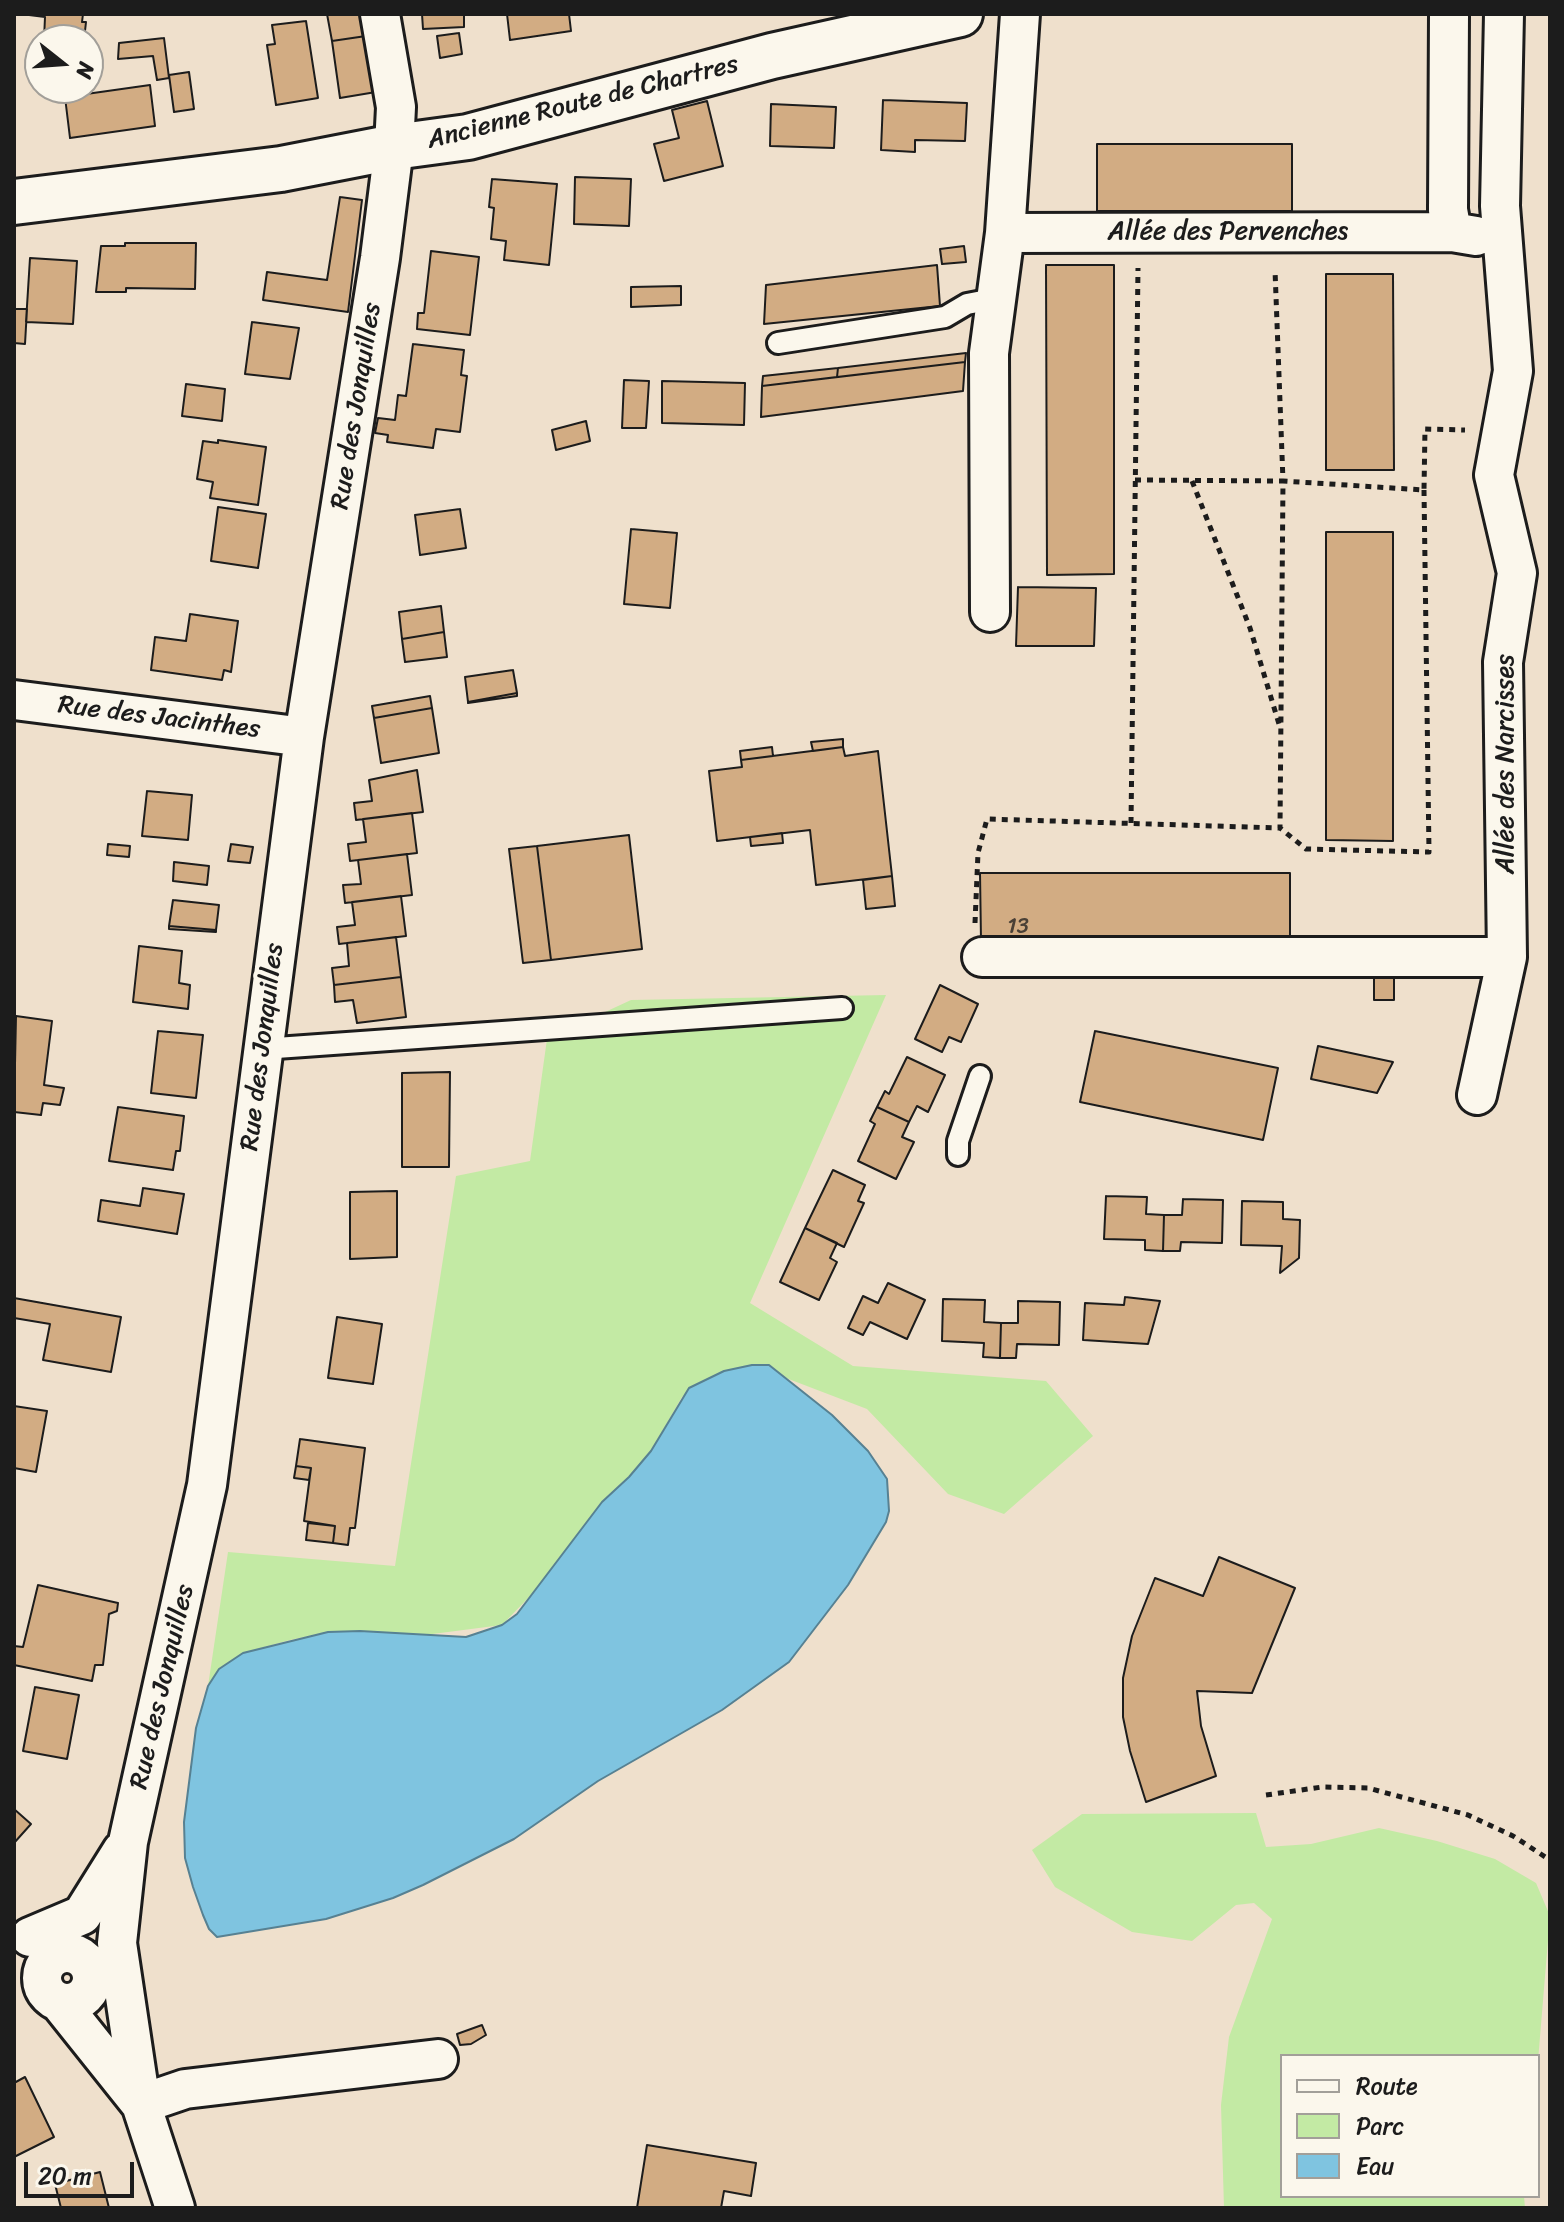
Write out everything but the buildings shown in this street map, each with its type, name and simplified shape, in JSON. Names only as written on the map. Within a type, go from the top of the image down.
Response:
[{"type":"main road","name":"Ancienne Route de Chartres","points":[[14,202],[281,169],[394,147],[468,137],[878,30],[960,14]]},
{"type":"street","name":"Rue des Jonquilles","points":[[175,2208],[141,2104],[127,2027],[117,1943],[128,1842],[207,1485],[304,737],[377,283],[396,107],[380,14]]},
{"type":"street","points":[[990,612],[989,353],[1005,233],[1020,14]]},
{"type":"street","points":[[1449,14],[1447,179],[1452,232],[1503,240]]},
{"type":"street","name":"Allée des Narcisses","points":[[1477,1095],[1507,957],[1503,662],[1517,573],[1494,475],[1513,371],[1500,206],[1504,14]]},
{"type":"street","name":"Allée des Pervenches","points":[[1005,233],[1452,232]]},
{"type":"street","name":"Rue des Jacinthes","points":[[14,700],[304,737]]},
{"type":"street","points":[[982,957],[1507,957]]},
{"type":"street","points":[[40,1961],[82,1915],[128,1842]]},
{"type":"street","name":"Rue des Jonquilles","points":[[117,1943],[92,1980],[127,2027]]},
{"type":"street","points":[[40,1961],[72,1953],[87,1962],[92,1980]]},
{"type":"street","name":"Rue des Jonquilles","points":[[40,1961],[141,2104]]},
{"type":"street","points":[[141,2104],[185,2089],[438,2059]]},
{"type":"lane","points":[[778,343],[945,317],[967,304],[998,298]]},
{"type":"lane","points":[[262,1049],[842,1008]]},
{"type":"lane","points":[[958,1155],[958,1141],[980,1076]]},
{"type":"path","points":[[1131,823],[1138,233]]},
{"type":"path","points":[[1274,233],[1283,481],[1280,828]]},
{"type":"path","points":[[982,957],[974,956],[978,853],[987,819],[1280,828],[1306,849],[1429,852],[1425,429],[1502,431]]},
{"type":"path","points":[[1135,480],[1283,481],[1424,490]]},
{"type":"path","points":[[1192,481],[1250,628],[1281,731]]},
{"type":"path","points":[[1266,1795],[1322,1787],[1368,1788],[1468,1815],[1513,1836],[1550,1860]]},
{"type":"green space","points":[[886,995],[750,1303],[853,1366],[1046,1381],[1093,1436],[1004,1514],[948,1494],[867,1409],[752,1365],[682,1397],[651,1451],[535,1591],[502,1625],[417,1636],[360,1631],[328,1632],[243,1653],[219,1669],[208,1686],[228,1552],[395,1566],[456,1176],[530,1161],[547,1039],[631,1000]]},
{"type":"green space","points":[[1256,1813],[1266,1847],[1311,1844],[1379,1828],[1437,1841],[1495,1859],[1536,1883],[1550,1916],[1539,2054],[1280,2054],[1280,2198],[1524,2198],[1525,2208],[1224,2208],[1221,2105],[1229,2037],[1272,1919],[1254,1903],[1236,1905],[1192,1941],[1132,1932],[1055,1887],[1032,1850],[1082,1814]]},
{"type":"water","points":[[769,1365],[832,1415],[868,1451],[887,1479],[889,1511],[886,1522],[848,1585],[789,1662],[722,1710],[598,1781],[514,1839],[423,1885],[326,1919],[217,1937],[209,1929],[193,1887],[185,1858],[184,1822],[196,1728],[208,1686],[219,1669],[243,1653],[328,1632],[466,1637],[502,1625],[517,1614],[602,1502],[651,1451],[689,1388],[724,1371]]}]
